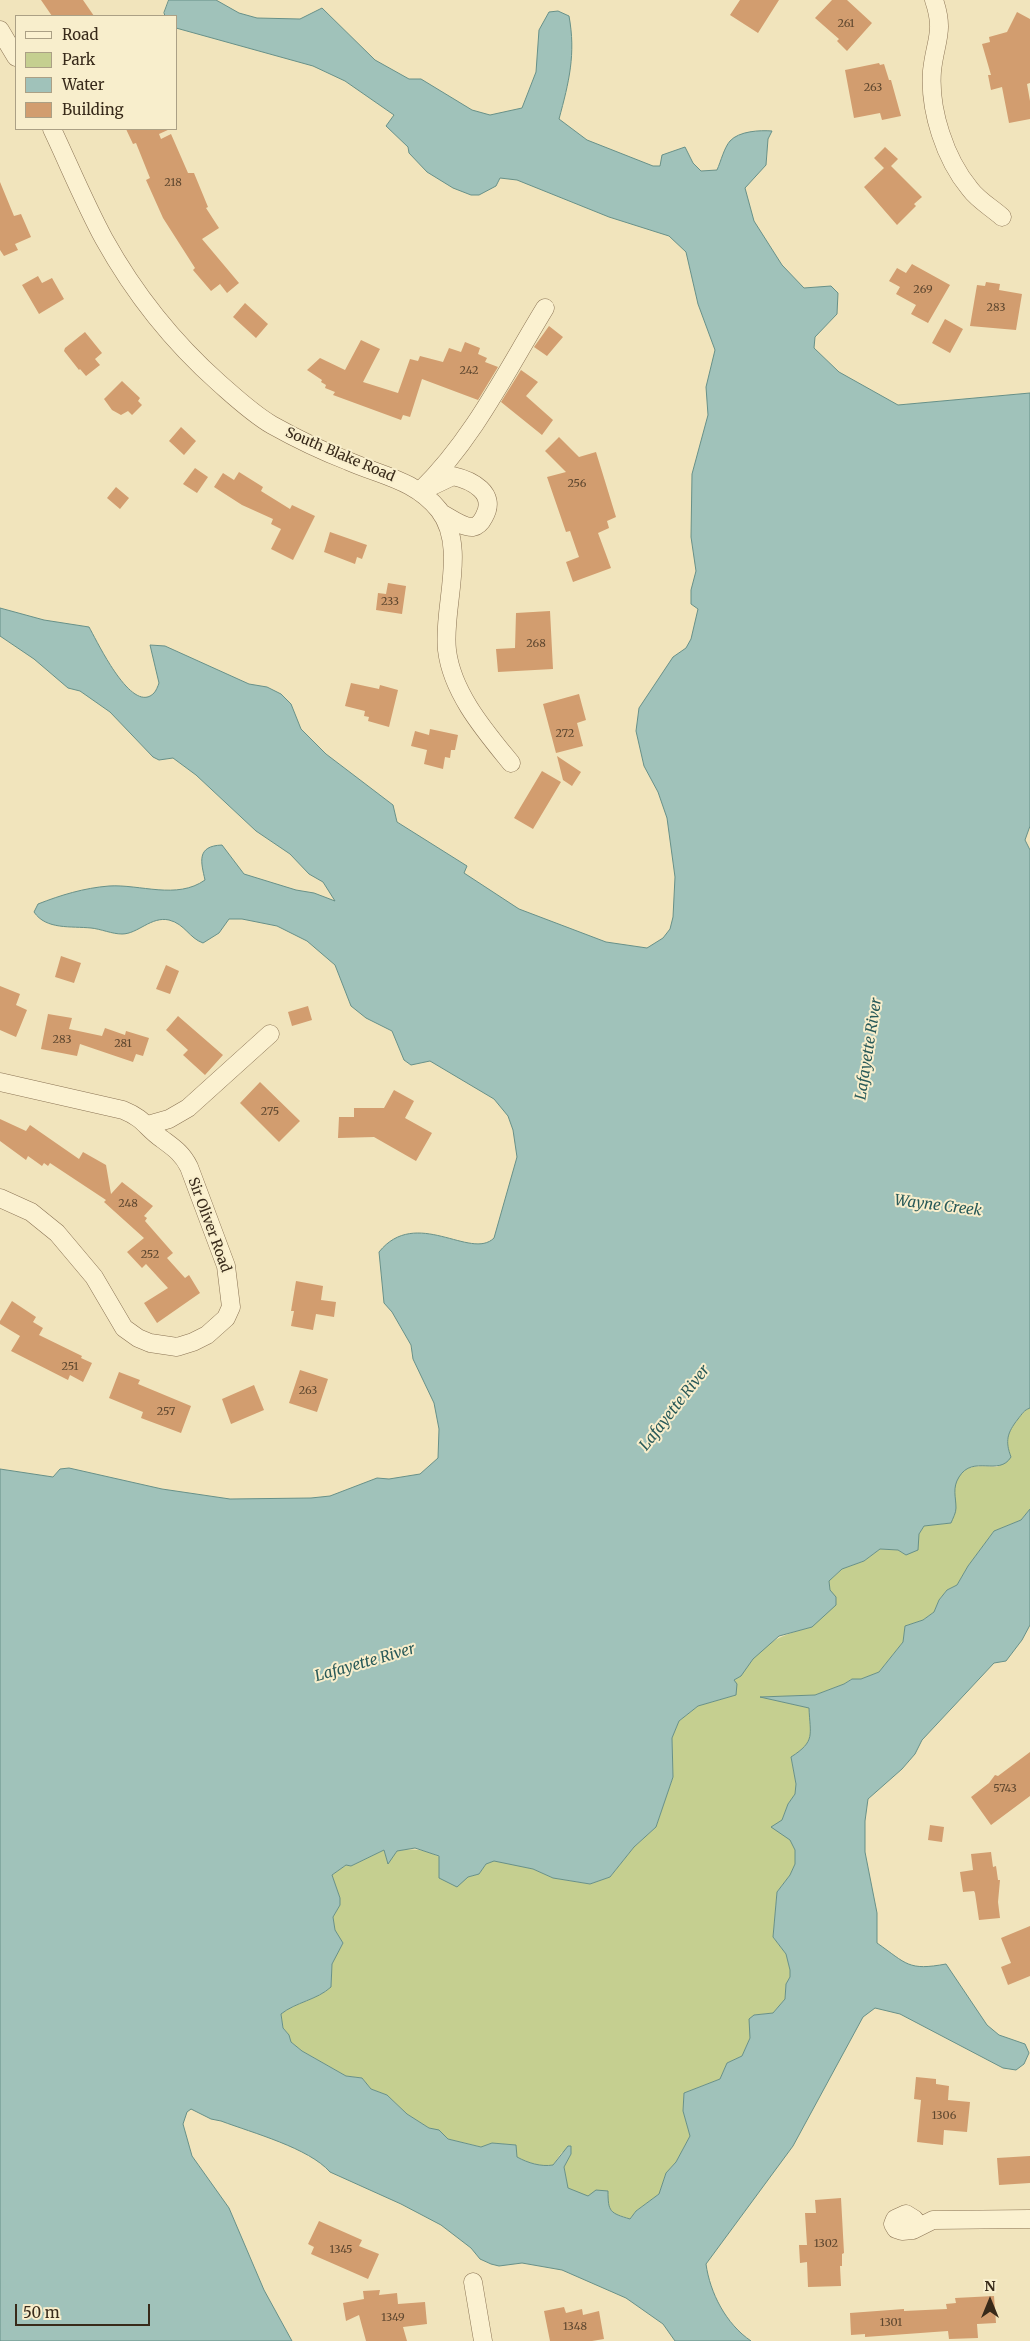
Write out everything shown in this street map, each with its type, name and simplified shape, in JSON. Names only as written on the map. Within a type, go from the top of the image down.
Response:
[{"type":"street","points":[[934,0],[940,29],[932,69],[931,91],[934,112],[954,164],[970,190],[1002,217]]},
{"type":"street","points":[[0,30],[15,56]]},
{"type":"street","name":"South Blake Road","points":[[52,130],[109,247],[136,290],[171,335],[200,366],[241,403],[269,423],[302,442],[398,479],[427,496],[441,513],[449,528],[452,546],[446,628],[447,651],[452,674],[486,733],[511,762]]},
{"type":"street","points":[[420,491],[439,472],[471,430],[546,308]]},
{"type":"street","name":"South Blake Road","points":[[420,491],[453,476],[470,480],[483,491],[487,499],[485,515],[480,523],[473,527],[465,526],[441,513]]},
{"type":"street","points":[[148,1125],[169,1119],[188,1108],[270,1034]]},
{"type":"street","name":"Sir Oliver Road","points":[[0,1082],[123,1110],[139,1117],[160,1138],[175,1147],[183,1155],[226,1266],[230,1307],[226,1318],[207,1335],[193,1342],[177,1346],[164,1346],[138,1338],[124,1328],[94,1277],[57,1232],[32,1212],[0,1198]]},
{"type":"street","points":[[920,2226],[932,2220],[1030,2219]]},
{"type":"street","points":[[473,2282],[483,2341]]},
{"type":"green space","points":[[1030,1408],[1030,1509],[1021,1520],[994,1531],[968,1566],[957,1585],[947,1590],[939,1600],[934,1612],[923,1620],[905,1626],[903,1642],[879,1672],[861,1679],[851,1679],[844,1684],[815,1695],[762,1697],[809,1708],[810,1737],[808,1742],[791,1757],[796,1784],[795,1794],[788,1804],[782,1820],[795,1850],[795,1864],[790,1875],[777,1892],[773,1937],[786,1954],[790,1970],[790,1977],[786,1984],[785,1999],[773,2013],[754,2015],[750,2038],[742,2056],[727,2063],[720,2079],[684,2093],[683,2111],[690,2136],[676,2162],[666,2173],[659,2194],[636,2211],[630,2219],[612,2213],[608,2207],[568,2188],[564,2167],[571,2154],[562,2152],[553,2165],[539,2165],[517,2157],[515,2145],[492,2143],[482,2147],[448,2139],[439,2131],[429,2128],[407,2114],[387,2095],[371,2089],[362,2078],[346,2076],[302,2051],[291,2042],[289,2035],[283,2028],[281,2014],[320,1995],[331,1987],[332,1964],[343,1943],[335,1931],[333,1917],[340,1905],[340,1898],[332,1875],[346,1865],[351,1866],[384,1850],[388,1863],[397,1851],[418,1850],[443,1859],[468,1877],[479,1874],[486,1864],[494,1860],[533,1869],[553,1878],[590,1884],[610,1877],[634,1847],[656,1827],[673,1777],[672,1738],[679,1721],[698,1706],[736,1695],[734,1680],[766,1646],[794,1632],[812,1627],[830,1590],[829,1581],[842,1569],[864,1561],[880,1549],[898,1550],[906,1555],[924,1526],[951,1523],[955,1508],[955,1483],[958,1476],[968,1468],[982,1466],[997,1467],[1011,1457],[1008,1446],[1009,1433],[1022,1414]]},
{"type":"water","points":[[169,0],[216,0],[239,13],[257,18],[300,19],[322,8],[375,60],[409,79],[421,79],[472,110],[490,115],[522,108],[536,72],[539,30],[549,12],[558,11],[569,16],[572,43],[572,56],[566,93],[559,119],[587,140],[653,166],[660,166],[662,155],[685,147],[693,163],[701,171],[717,170],[726,147],[730,141],[739,135],[750,132],[772,131],[768,139],[766,165],[745,188],[754,221],[782,265],[804,288],[831,286],[838,293],[837,314],[815,337],[814,348],[839,372],[898,405],[1030,393],[1030,826],[1025,840],[1030,850],[1030,1408],[1022,1414],[1009,1433],[1008,1446],[1011,1457],[1006,1463],[1000,1465],[971,1467],[965,1470],[959,1477],[956,1485],[956,1510],[951,1523],[924,1526],[919,1534],[918,1550],[906,1555],[898,1550],[880,1549],[864,1561],[842,1569],[829,1581],[830,1590],[836,1597],[836,1605],[812,1627],[779,1636],[753,1659],[741,1676],[734,1680],[737,1684],[736,1695],[698,1706],[679,1721],[672,1738],[673,1777],[656,1827],[634,1847],[610,1877],[590,1884],[553,1878],[533,1869],[494,1861],[486,1864],[479,1874],[468,1877],[457,1887],[439,1878],[439,1856],[415,1848],[397,1851],[388,1864],[384,1850],[351,1866],[346,1865],[332,1875],[340,1898],[340,1905],[333,1917],[335,1930],[343,1943],[332,1964],[331,1987],[281,2014],[283,2028],[289,2035],[291,2042],[302,2051],[346,2076],[362,2078],[371,2089],[387,2095],[407,2114],[429,2128],[439,2130],[448,2139],[481,2147],[492,2143],[516,2145],[517,2157],[539,2165],[553,2165],[568,2146],[571,2146],[571,2154],[564,2167],[568,2188],[588,2196],[596,2190],[608,2191],[612,2211],[630,2219],[636,2211],[659,2194],[666,2173],[676,2162],[690,2136],[683,2111],[684,2093],[720,2079],[727,2063],[742,2056],[750,2038],[749,2019],[754,2015],[773,2013],[785,1999],[786,1984],[790,1977],[790,1970],[786,1954],[773,1937],[777,1892],[790,1875],[795,1864],[795,1850],[790,1840],[771,1827],[782,1820],[788,1804],[795,1794],[796,1784],[791,1757],[808,1742],[810,1737],[809,1708],[760,1697],[815,1695],[852,1679],[861,1679],[879,1672],[903,1642],[905,1626],[923,1620],[934,1612],[939,1600],[947,1590],[957,1585],[968,1566],[994,1531],[1021,1520],[1030,1509],[1030,1625],[1022,1640],[1006,1661],[994,1663],[922,1740],[915,1754],[902,1769],[868,1799],[865,1821],[865,1852],[877,1913],[877,1943],[902,1961],[915,1966],[923,1967],[946,1964],[987,2025],[999,2035],[1025,2044],[1029,2053],[1024,2064],[1016,2070],[1003,2068],[900,2014],[875,2008],[863,2017],[793,2146],[706,2264],[715,2297],[734,2326],[751,2341],[675,2341],[663,2324],[626,2298],[562,2270],[522,2263],[499,2266],[491,2264],[480,2259],[471,2248],[441,2225],[401,2204],[330,2172],[321,2163],[295,2148],[211,2119],[191,2109],[187,2112],[183,2124],[192,2156],[229,2208],[264,2290],[292,2341],[0,2341],[0,1469],[53,1477],[60,1469],[69,1468],[162,1489],[230,1499],[330,1496],[377,1478],[389,1479],[420,1474],[438,1458],[439,1429],[434,1403],[413,1359],[411,1345],[392,1312],[384,1303],[379,1252],[394,1239],[409,1234],[426,1233],[472,1243],[484,1243],[494,1238],[517,1157],[513,1130],[508,1116],[494,1099],[430,1061],[411,1065],[404,1060],[392,1031],[366,1018],[351,1006],[335,965],[307,941],[277,926],[242,919],[229,919],[219,933],[203,943],[169,920],[156,920],[134,931],[122,934],[91,928],[59,926],[39,918],[34,912],[38,904],[82,890],[121,886],[170,890],[194,886],[205,880],[202,867],[204,852],[208,848],[222,845],[244,874],[296,890],[314,893],[335,901],[323,882],[309,874],[290,854],[256,831],[196,775],[173,758],[159,760],[153,757],[110,712],[80,691],[68,688],[34,659],[0,636],[0,608],[44,620],[89,627],[116,674],[136,694],[145,697],[154,693],[159,683],[150,645],[165,646],[249,684],[267,687],[281,694],[291,704],[301,729],[326,754],[393,805],[397,822],[467,866],[464,873],[519,909],[606,942],[647,948],[663,938],[670,929],[673,917],[675,877],[667,818],[658,792],[644,766],[636,731],[639,708],[673,657],[686,648],[691,639],[698,609],[691,604],[691,590],[696,571],[691,537],[692,474],[708,415],[706,387],[715,350],[698,304],[686,252],[669,236],[609,217],[517,180],[500,178],[496,186],[479,195],[471,195],[453,188],[427,172],[409,153],[408,147],[386,126],[394,115],[345,81],[313,66],[178,29],[178,15],[165,15]]},
{"type":"building","points":[[41,0],[83,0],[93,15],[51,15]]},
{"type":"building","points":[[740,0],[779,0],[758,33],[730,15]]},
{"type":"building","points":[[832,0],[847,0],[872,23],[847,51],[837,41],[839,39],[815,18]]},
{"type":"building","points":[[1017,12],[1030,19],[1030,83],[1027,84],[1030,101],[1030,119],[1009,123],[1002,87],[991,90],[988,75],[991,75],[982,44],[990,42],[989,37],[1007,32]]},
{"type":"building","points":[[879,63],[880,65],[884,64],[889,80],[891,80],[901,116],[882,120],[880,113],[854,118],[845,70]]},
{"type":"building","points":[[126,130],[168,130],[159,134],[161,139],[171,134],[188,173],[194,173],[208,207],[206,208],[219,228],[202,239],[239,283],[227,293],[220,284],[211,291],[193,270],[195,268],[163,218],[146,180],[150,178],[136,143],[133,144]]},
{"type":"building","points":[[885,147],[898,159],[891,166],[922,197],[914,204],[916,206],[897,225],[864,187],[884,168],[874,158]]},
{"type":"building","points":[[0,182],[14,216],[21,214],[31,237],[15,244],[18,250],[4,256],[0,250]]},
{"type":"building","points":[[912,264],[950,285],[928,323],[911,314],[916,305],[896,294],[900,287],[889,281],[897,268],[906,273]]},
{"type":"building","points":[[38,276],[42,283],[52,278],[64,299],[39,314],[22,285]]},
{"type":"building","points":[[986,282],[1000,284],[999,290],[1022,294],[1016,330],[970,326],[977,285],[985,286]]},
{"type":"building","points":[[245,303],[268,324],[256,338],[233,317]]},
{"type":"building","points":[[945,319],[963,329],[950,353],[932,343]]},
{"type":"building","points":[[549,326],[563,337],[547,356],[534,347]]},
{"type":"building","points":[[85,332],[102,353],[95,359],[100,365],[86,376],[64,351],[65,348]]},
{"type":"building","points":[[361,340],[380,349],[363,382],[398,393],[410,359],[418,361],[420,356],[443,362],[449,348],[461,352],[465,342],[480,348],[478,354],[487,358],[485,362],[498,367],[478,400],[422,379],[410,417],[403,415],[401,420],[333,395],[335,392],[325,388],[326,385],[321,382],[322,380],[307,370],[320,358],[345,370]]},
{"type":"building","points":[[521,370],[538,382],[526,396],[553,420],[542,435],[501,402]]},
{"type":"building","points":[[122,381],[140,398],[138,401],[142,405],[132,415],[128,411],[121,415],[112,410],[104,399]]},
{"type":"building","points":[[181,427],[196,441],[184,455],[169,441]]},
{"type":"building","points":[[559,437],[579,457],[596,452],[616,517],[607,521],[609,528],[598,533],[611,568],[573,582],[566,562],[579,557],[570,531],[566,532],[547,477],[566,472],[545,451]]},
{"type":"building","points":[[195,468],[208,477],[197,493],[183,484]]},
{"type":"building","points":[[239,472],[263,487],[261,491],[290,509],[292,505],[315,516],[293,560],[271,549],[281,529],[271,524],[273,519],[242,505],[214,487],[223,473],[234,480]]},
{"type":"building","points":[[116,487],[129,498],[120,509],[107,498]]},
{"type":"building","points":[[330,532],[367,545],[362,559],[357,557],[355,564],[324,552]]},
{"type":"building","points":[[388,583],[406,586],[402,614],[376,610],[378,593],[386,594]]},
{"type":"building","points":[[550,611],[553,669],[498,672],[496,649],[515,648],[516,613]]},
{"type":"building","points":[[351,683],[379,689],[380,685],[398,690],[389,727],[368,721],[369,717],[364,716],[365,711],[345,706]]},
{"type":"building","points":[[579,694],[586,720],[577,723],[583,746],[556,753],[543,704]]},
{"type":"building","points":[[430,729],[458,735],[455,750],[451,750],[450,758],[445,757],[443,769],[424,764],[427,750],[411,746],[415,731],[429,735]]},
{"type":"building","points":[[557,756],[581,772],[572,786],[563,780]]},
{"type":"building","points":[[542,771],[561,782],[533,829],[514,818]]},
{"type":"building","points":[[61,956],[81,963],[74,983],[55,977]]},
{"type":"building","points":[[166,965],[179,971],[170,994],[156,989]]},
{"type":"building","points":[[0,986],[20,994],[16,1005],[27,1010],[16,1037],[0,1030]]},
{"type":"building","points":[[308,1006],[312,1020],[292,1026],[288,1012]]},
{"type":"building","points":[[48,1014],[72,1018],[69,1029],[102,1036],[105,1028],[125,1035],[126,1031],[149,1038],[143,1056],[136,1054],[133,1062],[80,1044],[77,1056],[41,1049]]},
{"type":"building","points":[[178,1016],[223,1055],[205,1075],[183,1055],[188,1050],[166,1030]]},
{"type":"building","points":[[260,1082],[300,1121],[279,1142],[240,1103]]},
{"type":"building","points":[[394,1090],[414,1101],[405,1118],[432,1133],[416,1161],[374,1137],[338,1138],[339,1117],[354,1117],[354,1108],[384,1108]]},
{"type":"building","points":[[0,1119],[26,1131],[30,1125],[79,1159],[83,1152],[106,1165],[111,1194],[122,1182],[153,1206],[144,1216],[147,1218],[145,1221],[173,1253],[167,1258],[185,1278],[189,1275],[200,1293],[157,1323],[144,1303],[168,1288],[146,1264],[142,1268],[127,1252],[144,1238],[104,1202],[106,1200],[50,1163],[48,1166],[44,1163],[42,1166],[28,1156],[26,1160],[0,1141]]},
{"type":"building","points":[[296,1281],[323,1286],[321,1300],[336,1302],[334,1317],[316,1314],[313,1330],[291,1326],[294,1311],[291,1311]]},
{"type":"building","points":[[12,1301],[36,1317],[33,1322],[43,1328],[39,1335],[82,1356],[81,1358],[92,1363],[83,1382],[70,1375],[68,1380],[11,1351],[20,1336],[0,1324],[0,1321]]},
{"type":"building","points":[[300,1370],[328,1379],[317,1412],[289,1403]]},
{"type":"building","points":[[119,1372],[140,1380],[138,1384],[191,1406],[181,1433],[141,1418],[143,1412],[109,1398]]},
{"type":"building","points":[[254,1385],[264,1410],[231,1424],[222,1399]]},
{"type":"building","points":[[1030,1752],[1030,1796],[991,1825],[971,1797],[989,1783],[995,1775],[998,1776]]},
{"type":"building","points":[[930,1825],[944,1827],[942,1842],[928,1840]]},
{"type":"building","points":[[991,1852],[993,1867],[996,1866],[998,1880],[1000,1880],[998,1902],[1000,1918],[979,1920],[975,1893],[974,1891],[963,1892],[960,1872],[973,1870],[971,1854]]},
{"type":"building","points":[[1030,1926],[1030,1976],[1008,1985],[1001,1967],[1011,1963],[1001,1938]]},
{"type":"building","points":[[916,2077],[936,2079],[936,2084],[949,2086],[948,2100],[970,2102],[967,2132],[944,2130],[943,2145],[917,2142],[921,2100],[914,2099]]},
{"type":"building","points":[[1030,2156],[1030,2183],[999,2185],[997,2158]]},
{"type":"building","points":[[841,2198],[844,2253],[842,2254],[842,2266],[840,2266],[841,2286],[808,2287],[807,2262],[800,2263],[799,2245],[807,2245],[805,2213],[816,2213],[815,2200]]},
{"type":"building","points":[[319,2221],[362,2240],[359,2246],[379,2254],[368,2279],[311,2254],[314,2247],[308,2244]]},
{"type":"building","points":[[380,2290],[379,2295],[397,2293],[398,2304],[425,2302],[427,2324],[403,2327],[407,2341],[366,2341],[359,2315],[346,2321],[343,2303],[364,2299],[363,2291]]},
{"type":"building","points":[[994,2296],[996,2323],[977,2324],[978,2338],[949,2339],[948,2331],[865,2337],[865,2334],[851,2335],[850,2313],[904,2309],[904,2311],[947,2309],[946,2304],[956,2303],[955,2298]]},
{"type":"building","points":[[564,2307],[566,2313],[582,2309],[583,2315],[599,2311],[604,2339],[592,2341],[550,2341],[544,2311]]},
{"type":"water label","name":"Lafayette River","points":[[869,1049]]},
{"type":"water label","name":"Wayne Creek","points":[[938,1206]]},
{"type":"water label","name":"Lafayette River","points":[[675,1408]]},
{"type":"water label","name":"Lafayette River","points":[[365,1663]]}]
